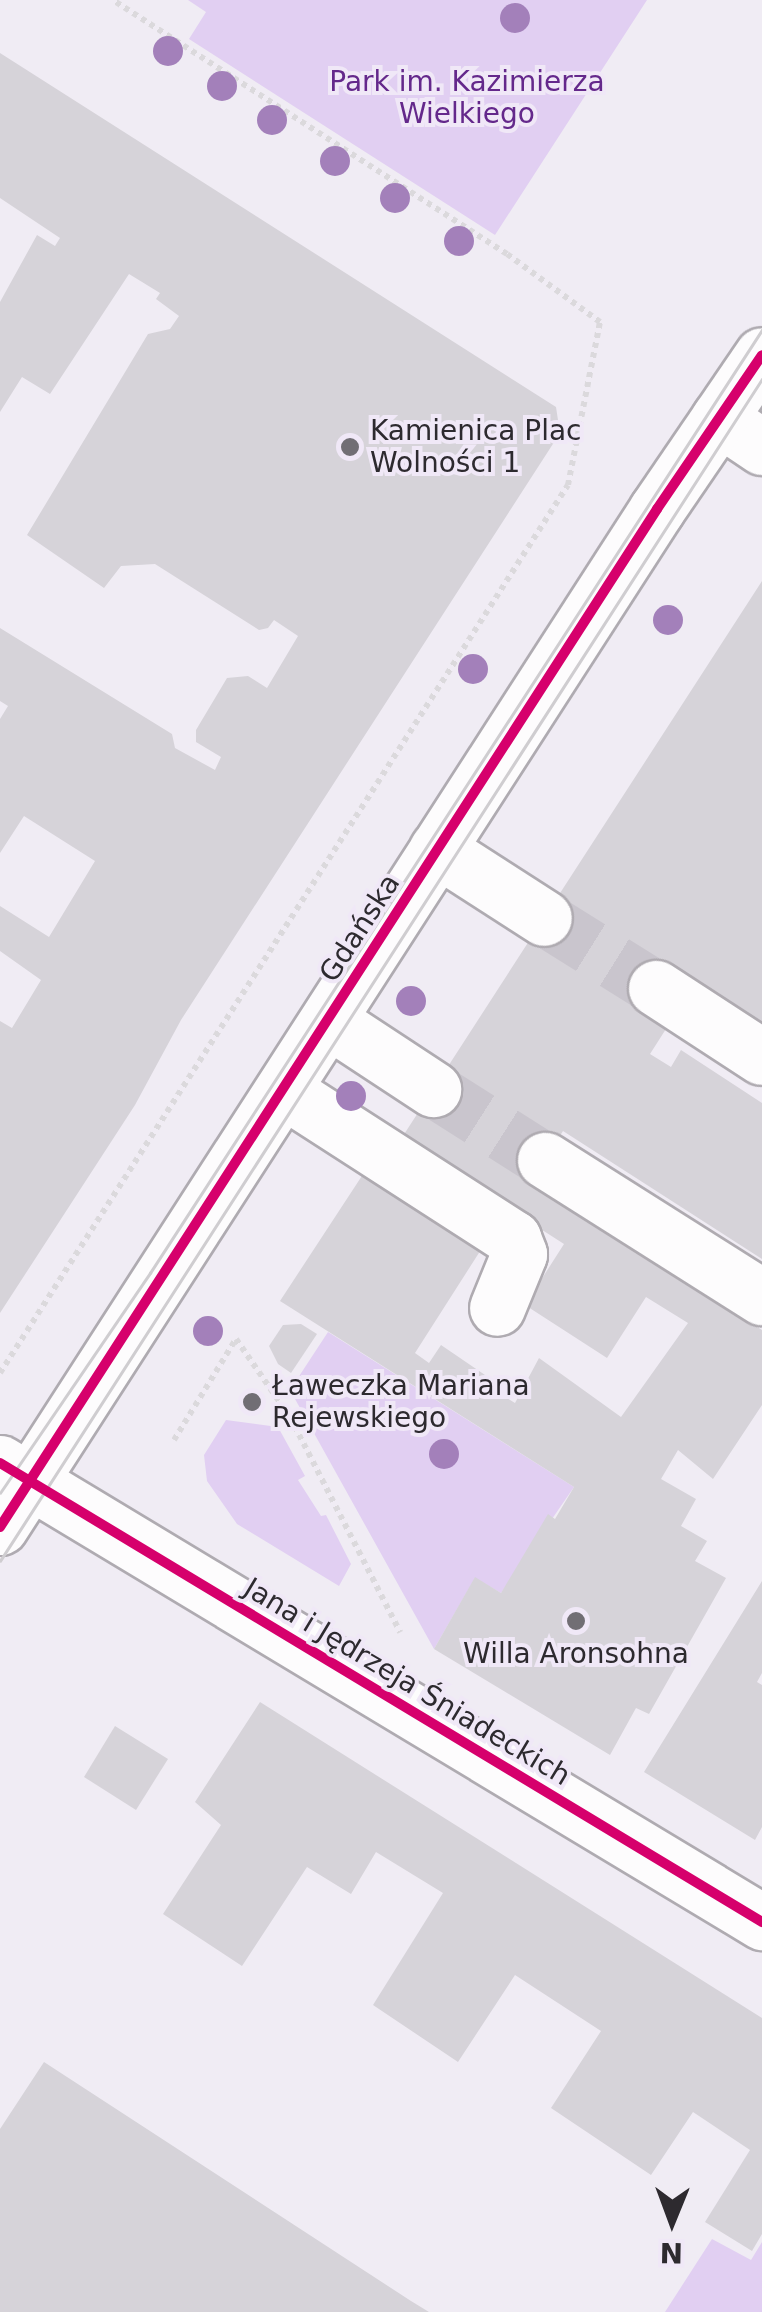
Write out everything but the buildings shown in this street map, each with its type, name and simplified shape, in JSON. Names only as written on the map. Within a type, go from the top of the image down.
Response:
[{"type":"street","name":"Gdańska","points":[[0,1527],[15,1472],[284,1090],[438,849],[730,433],[762,355]]},
{"type":"street","points":[[438,849],[544,918]]},
{"type":"street","points":[[656,988],[762,1057]]},
{"type":"street","points":[[328,1020],[433,1089]]},
{"type":"street","points":[[284,1090],[513,1238],[519,1254],[497,1308]]},
{"type":"street","points":[[545,1160],[762,1296]]},
{"type":"street","name":"Jana i Jędrzeja Śniadeckich","points":[[15,1472],[762,1922]]},
{"type":"path","points":[[0,1373],[568,485],[600,322],[508,254],[113,0]]},
{"type":"path","points":[[174,1440],[236,1339],[290,1417],[369,1567],[445,1728]]},
{"type":"green space","name":"Park im. Kazimierza Wielkiego","points":[[188,0],[647,0],[495,235],[189,39],[206,12]]},
{"type":"green space","points":[[328,1332],[574,1487],[501,1593],[475,1578],[434,1649],[290,1390]]},
{"type":"green space","points":[[226,1420],[278,1427],[305,1476],[298,1480],[321,1516],[326,1515],[351,1564],[339,1586],[237,1524],[207,1481],[204,1455]]},
{"type":"green space","points":[[712,2239],[751,2260],[762,2242],[762,2312],[665,2312]]},
{"type":"tunnel","points":[[544,918],[656,988]]},
{"type":"tunnel","points":[[433,1089],[545,1160]]},
{"type":"tram line","points":[[0,1493],[150,1273],[762,330]]},
{"type":"tram line","points":[[0,1561],[762,379]]},
{"type":"cycle path","points":[[0,1527],[657,509],[762,355]]},
{"type":"cycle path","points":[[0,1463],[762,1922]]},
{"type":"place","name":"Kamienica Plac Wolności 1","points":[[350,447]]},
{"type":"place","name":"Ławeczka Mariana Rejewskiego","points":[[252,1402]]},
{"type":"place","name":"Willa Aronsohna","points":[[576,1621]]}]
